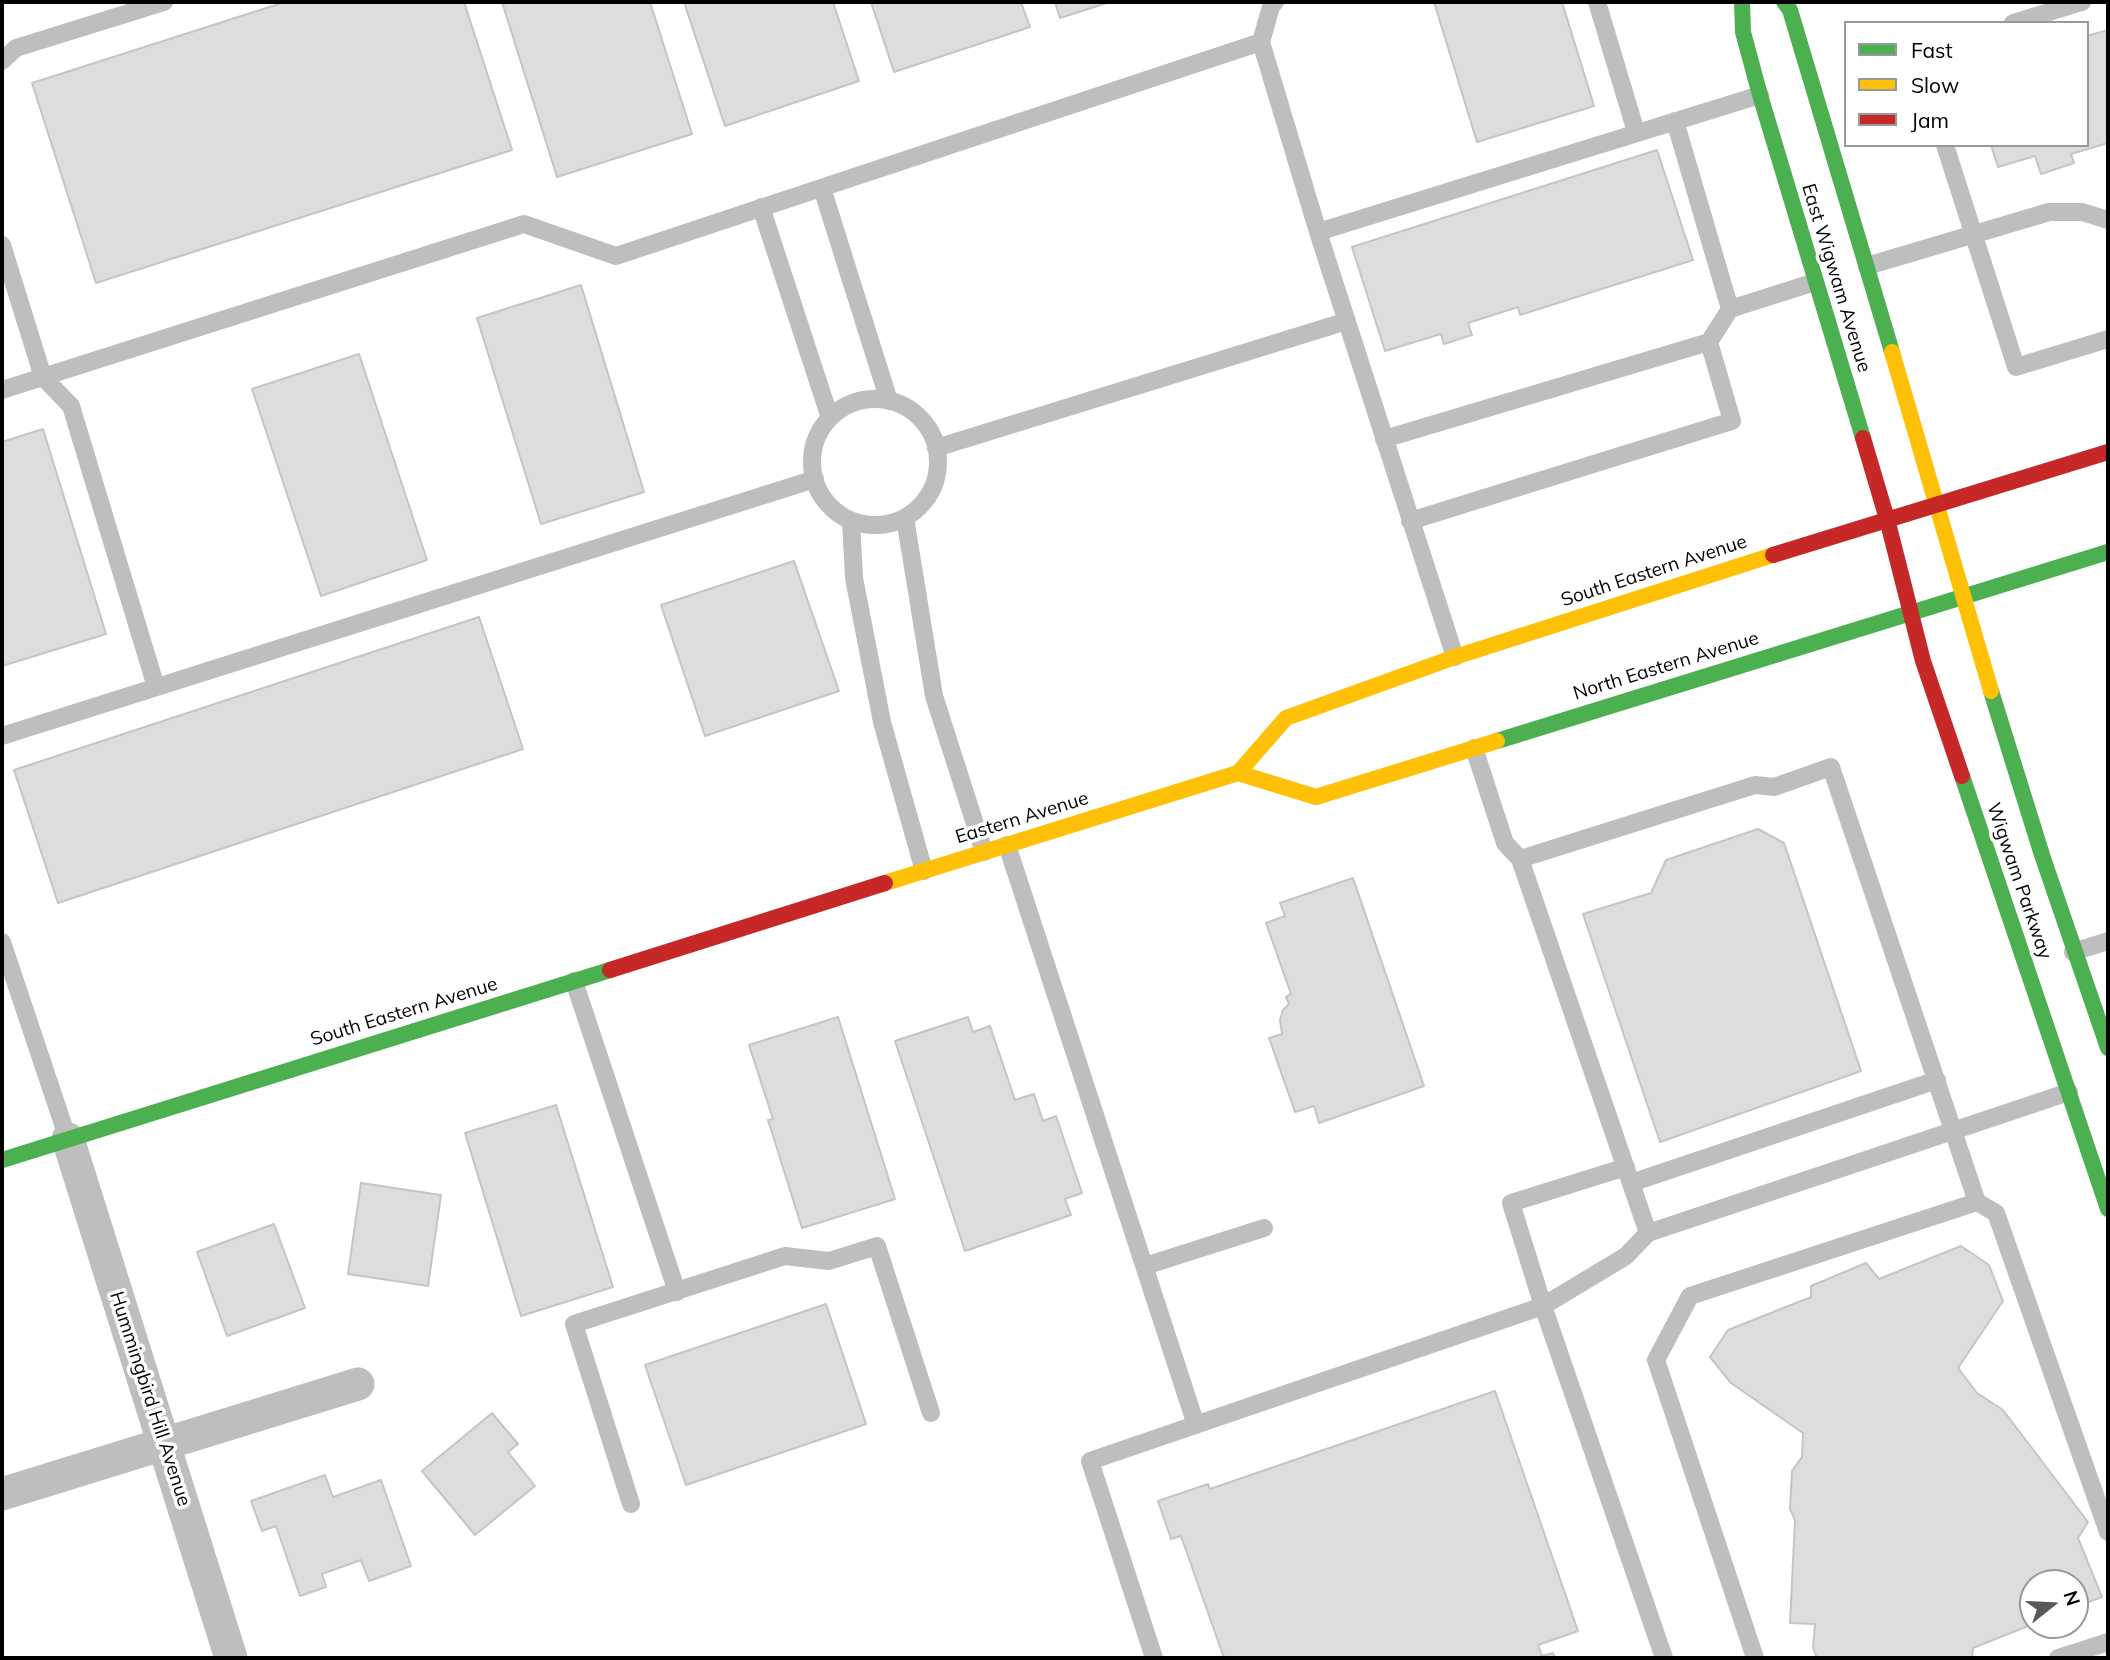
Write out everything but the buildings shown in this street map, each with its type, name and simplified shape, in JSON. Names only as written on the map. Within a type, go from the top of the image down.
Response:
[{"type":"main road","name":"East Wigwam Avenue","points":[[1742,2],[1743,32],[1760,94],[1899,564]]},
{"type":"main road","name":"East Wigwam Avenue","points":[[1784,2],[1790,9],[1948,548]]},
{"type":"main road","name":"South Eastern Avenue","points":[[1238,773],[1286,718],[1455,657],[1887,519],[2108,452]]},
{"type":"main road","name":"Wigwam Parkway","points":[[1948,548],[2073,952],[2108,1048]]},
{"type":"main road","name":"North Eastern Avenue","points":[[1238,773],[1316,797],[2108,552]]},
{"type":"main road","name":"Wigwam Parkway","points":[[1899,564],[1923,661],[2108,1209]]},
{"type":"main road","name":"Eastern Avenue","points":[[819,904],[1238,773]]},
{"type":"main road","name":"South Eastern Avenue","points":[[2,1160],[819,904]]},
{"type":"street","name":"Hummingbird Hill Avenue","points":[[68,1139],[231,1658]]},
{"type":"street","points":[[2,1494],[358,1384]]},
{"type":"lane","points":[[2,61],[16,48],[164,2]]},
{"type":"lane","points":[[1275,2],[1272,3],[1261,42],[1318,232],[1455,657]]},
{"type":"lane","points":[[1597,2],[1636,132]]},
{"type":"lane","points":[[2020,21],[2082,2]]},
{"type":"lane","points":[[2,390],[524,225],[616,256],[1261,42]]},
{"type":"lane","points":[[1318,232],[1760,94]]},
{"type":"lane","points":[[1675,121],[1730,309]]},
{"type":"lane","points":[[1946,147],[2016,367],[2108,339]]},
{"type":"lane","points":[[822,188],[889,401]]},
{"type":"lane","points":[[761,207],[830,418]]},
{"type":"lane","points":[[1867,266],[2049,212],[2082,212],[2108,220]]},
{"type":"lane","points":[[2,245],[10,294],[43,377],[71,406],[156,687]]},
{"type":"lane","points":[[1384,439],[1709,342],[1730,309],[1815,282]]},
{"type":"lane","points":[[936,448],[1347,321]]},
{"type":"lane","points":[[1410,521],[1732,421],[1709,342]]},
{"type":"lane","points":[[863,400],[889,401],[915,413],[926,425],[936,448],[937,475],[932,491],[922,505],[892,524],[874,526],[851,520],[827,504],[817,488],[813,451],[819,433],[830,418],[845,407],[863,400]]},
{"type":"lane","points":[[2,736],[815,479]]},
{"type":"lane","points":[[905,518],[934,696],[984,852]]},
{"type":"lane","points":[[851,520],[854,578],[882,722],[924,871]]},
{"type":"lane","points":[[1474,748],[1505,843],[1520,859],[1648,1233]]},
{"type":"lane","points":[[1520,859],[1755,785],[1774,787],[1831,767],[1977,1202],[1996,1213],[2108,1532]]},
{"type":"lane","points":[[1007,845],[1196,1425]]},
{"type":"lane","points":[[2073,952],[2108,941]]},
{"type":"lane","points":[[2,942],[68,1139]]},
{"type":"lane","points":[[574,981],[677,1292]]},
{"type":"lane","points":[[1664,1658],[1543,1306],[1511,1203],[1628,1175],[1937,1080]]},
{"type":"lane","points":[[1154,1658],[1090,1461],[1543,1306],[1626,1256],[1648,1233],[2069,1093]]},
{"type":"lane","points":[[1755,1658],[1656,1360],[1690,1296],[1977,1202]]},
{"type":"lane","points":[[1145,1266],[1264,1228]]},
{"type":"lane","points":[[631,1504],[574,1324],[785,1256],[829,1261],[877,1246],[930,1413]]},
{"type":"lane","points":[[2058,1658],[2108,1642]]},
{"type":"traffic: fast","points":[[1742,2],[1743,32],[1760,95],[1863,438]]},
{"type":"traffic: fast","points":[[1784,2],[1790,10],[1892,352]]},
{"type":"traffic: fast","points":[[1497,741],[2108,552]]},
{"type":"traffic: fast","points":[[1991,691],[2042,855],[2108,1048]]},
{"type":"traffic: fast","points":[[1962,776],[2108,1209]]},
{"type":"traffic: fast","points":[[2,1160],[610,970]]},
{"type":"traffic: slow","points":[[1892,352],[1991,691]]},
{"type":"traffic: slow","points":[[1238,773],[1286,718],[1455,657],[1773,555]]},
{"type":"traffic: slow","points":[[1238,773],[1316,797],[1497,741]]},
{"type":"traffic: slow","points":[[885,883],[1238,773]]},
{"type":"traffic: jam","points":[[1863,438],[1887,519],[1923,661],[1962,776]]},
{"type":"traffic: jam","points":[[1773,555],[2108,452]]},
{"type":"traffic: jam","points":[[610,970],[885,883]]}]
